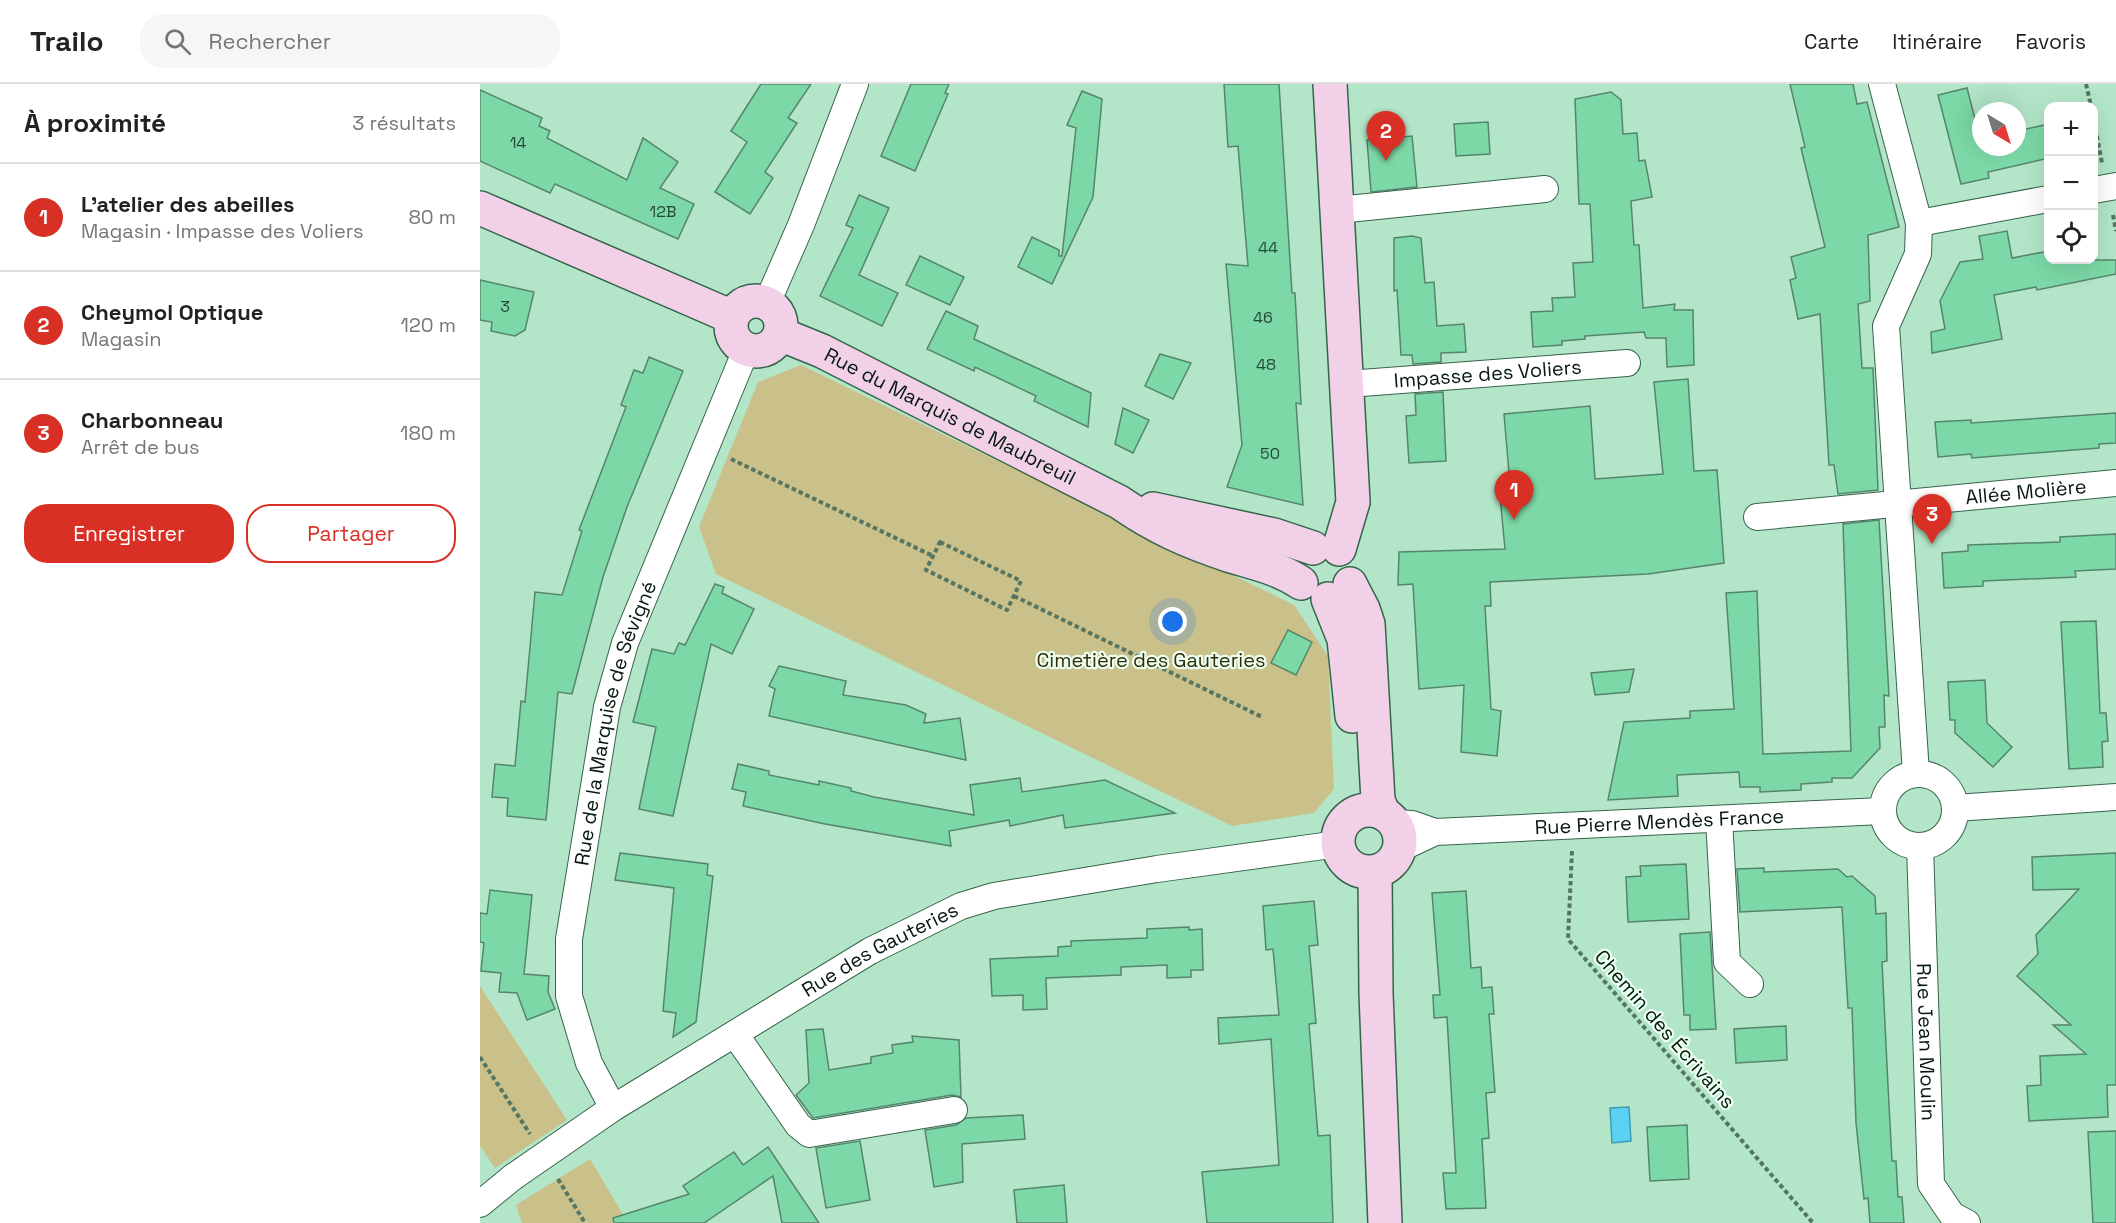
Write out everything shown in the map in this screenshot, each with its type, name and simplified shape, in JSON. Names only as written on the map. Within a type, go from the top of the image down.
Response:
[{"type":"street","points":[[766,303],[801,225],[855,84]]},
{"type":"street","points":[[1330,84],[1353,502],[1326,548],[1302,559],[1299,567],[1326,589],[1344,639],[1357,771],[1383,825],[1390,864],[1375,872],[1362,871],[1350,866],[1342,856],[1338,844],[1342,826],[1383,825]]},
{"type":"street","points":[[1882,84],[1919,224],[1917,254],[1886,326],[1917,773]]},
{"type":"street","points":[[2098,189],[2116,186]]},
{"type":"street","points":[[1338,210],[1545,189]]},
{"type":"street","points":[[1919,224],[2044,200]]},
{"type":"street","points":[[480,208],[732,317]]},
{"type":"street","points":[[750,301],[766,303],[778,313],[781,320],[780,334],[776,342],[762,351],[746,350],[731,332],[732,317],[736,310],[750,301]]},
{"type":"street","name":"Rue du Marquis de Maubreuil","points":[[780,334],[822,351],[1119,502],[1150,524],[1178,537],[1285,572],[1326,589]]},
{"type":"street","name":"Rue de la Marquise de Sévigné","points":[[614,1107],[589,1063],[569,996],[569,939],[606,707],[625,644],[746,350]]},
{"type":"street","name":"Impasse des Voliers","points":[[1348,384],[1627,363]]},
{"type":"street","name":"Allée Molière","points":[[1757,517],[2116,483]]},
{"type":"street","name":"Rue du Marquis de Maubreuil","points":[[1119,502],[1326,548]]},
{"type":"street","points":[[1326,548],[1350,560],[1352,576],[1326,589]]},
{"type":"street","points":[[1917,773],[1938,779],[1947,787],[1955,808],[1949,830],[1932,844],[1920,846],[1898,840],[1884,822],[1882,812],[1888,789],[1896,781],[1917,773]]},
{"type":"street","points":[[1955,808],[2116,797]]},
{"type":"street","name":"Rue Pierre Mendès France","points":[[1383,825],[1435,832],[1882,812]]},
{"type":"street","points":[[1719,819],[1727,962],[1750,984]]},
{"type":"street","name":"Rue des Gauteries","points":[[480,1204],[513,1177],[614,1107],[870,951],[961,906],[994,896],[1157,869],[1338,844]]},
{"type":"street","name":"Rue Jean Moulin","points":[[1920,846],[1931,1184],[1952,1215],[1967,1223]]},
{"type":"street","points":[[1375,872],[1376,993],[1385,1223]]},
{"type":"street","points":[[735,1034],[798,1125],[809,1134],[954,1110]]},
{"type":"path","points":[[2086,84],[2090,102]]},
{"type":"path","points":[[706,447],[933,556]]},
{"type":"path","points":[[940,542],[1021,581],[1014,597],[1007,610],[926,570],[940,542]]},
{"type":"path","points":[[1014,597],[1262,717]]},
{"type":"path","name":"Chemin des Écrivains","points":[[1573,826],[1568,939],[1813,1223]]},
{"type":"green space","name":"Cimetière des Gauteries","points":[[801,365],[1294,605],[1328,656],[1334,789],[1314,813],[1232,826],[716,574],[699,527],[758,382]]},
{"type":"green space","points":[[480,986],[567,1120],[495,1168],[480,1146]]},
{"type":"green space","points":[[590,1159],[628,1223],[522,1223],[516,1205]]},
{"type":"water","points":[[1629,1107],[1631,1141],[1612,1143],[1610,1108]]},
{"type":"building","points":[[761,84],[811,84],[788,118],[797,123],[765,172],[773,178],[750,214],[715,192],[747,142],[731,131]]},
{"type":"building","points":[[911,84],[949,84],[945,93],[948,94],[915,171],[881,156]]},
{"type":"building","points":[[1224,84],[1279,84],[1292,293],[1295,293],[1301,404],[1296,403],[1303,505],[1227,487],[1242,445],[1226,264],[1248,266],[1238,146],[1228,147]]},
{"type":"building","points":[[1790,84],[1853,84],[1857,104],[1867,102],[1899,227],[1868,235],[1870,301],[1858,304],[1862,368],[1873,368],[1878,490],[1838,494],[1834,465],[1829,465],[1820,314],[1798,319],[1790,280],[1796,278],[1791,257],[1825,247],[1801,148],[1805,147]]},
{"type":"building","points":[[1967,88],[1972,107],[1972,156],[2026,156],[2026,129],[2044,125],[2044,159],[1988,172],[1989,178],[1961,184],[1938,95]]},
{"type":"building","points":[[480,90],[542,118],[539,126],[550,131],[547,138],[627,180],[643,138],[678,162],[660,188],[694,204],[678,239],[555,184],[550,193],[480,161]]},
{"type":"building","points":[[1082,91],[1102,99],[1093,197],[1052,284],[1018,267],[1032,237],[1059,250],[1059,256],[1062,256],[1076,128],[1067,125]]},
{"type":"building","points":[[1611,92],[1621,100],[1623,134],[1637,133],[1639,161],[1645,160],[1652,197],[1631,201],[1634,245],[1639,245],[1643,308],[1675,304],[1674,310],[1693,310],[1694,365],[1667,367],[1666,338],[1646,338],[1644,332],[1585,336],[1585,339],[1562,341],[1562,345],[1533,347],[1531,312],[1553,311],[1552,298],[1575,297],[1573,263],[1593,262],[1590,204],[1579,204],[1575,99]]},
{"type":"building","points":[[1488,122],[1490,154],[1456,156],[1454,124]]},
{"type":"building","points":[[1412,136],[1417,187],[1371,192],[1367,140]]},
{"type":"building","points":[[859,195],[889,208],[859,275],[898,293],[882,326],[820,296],[853,228],[846,225]]},
{"type":"building","points":[[2007,231],[2012,258],[2044,252],[2044,264],[2098,264],[2098,260],[2116,260],[2116,274],[2037,290],[2036,287],[1994,295],[2002,339],[1932,353],[1931,332],[1945,329],[1940,301],[1960,262],[1983,259],[1979,236]]},
{"type":"building","points":[[1412,236],[1421,238],[1425,283],[1434,282],[1437,326],[1464,324],[1466,352],[1441,353],[1441,362],[1413,364],[1412,355],[1401,355],[1397,290],[1394,291],[1394,238]]},
{"type":"building","points":[[920,256],[964,277],[950,305],[906,285]]},
{"type":"building","points":[[480,280],[534,292],[525,330],[515,336],[491,331],[492,322],[480,320]]},
{"type":"building","points":[[946,311],[978,326],[974,339],[1091,393],[1088,427],[1034,401],[1036,396],[975,367],[974,371],[927,349]]},
{"type":"building","points":[[1160,354],[1191,363],[1173,399],[1145,386]]},
{"type":"building","points":[[649,357],[683,371],[627,507],[603,577],[572,694],[558,692],[546,820],[507,816],[508,798],[492,797],[495,764],[515,766],[521,701],[525,702],[535,592],[562,595],[582,531],[579,530],[626,407],[621,405],[634,370],[643,373]]},
{"type":"building","points":[[1688,379],[1694,471],[1717,470],[1724,563],[1648,574],[1490,582],[1491,606],[1485,606],[1491,709],[1501,711],[1497,756],[1461,752],[1464,685],[1419,689],[1413,584],[1398,585],[1399,552],[1505,549],[1499,486],[1510,485],[1504,414],[1590,406],[1595,479],[1663,474],[1654,382]]},
{"type":"building","points":[[1443,392],[1446,461],[1409,463],[1406,416],[1416,415],[1415,394]]},
{"type":"building","points":[[1123,408],[1149,420],[1133,453],[1115,444]]},
{"type":"building","points":[[2116,413],[2116,443],[2099,444],[2099,448],[1972,458],[1971,454],[1938,457],[1935,422],[1971,420],[1971,423]]},
{"type":"building","points":[[1879,520],[1889,696],[1884,695],[1885,727],[1879,727],[1880,748],[1852,778],[1832,778],[1832,782],[1801,784],[1801,790],[1760,792],[1760,787],[1740,787],[1739,772],[1677,775],[1678,796],[1608,800],[1624,722],[1690,718],[1690,711],[1734,709],[1726,593],[1757,591],[1763,754],[1851,751],[1843,524]]},
{"type":"building","points":[[2116,534],[2116,569],[2075,571],[2076,577],[1983,581],[1983,586],[1944,588],[1942,553],[1968,551],[1968,545],[2060,542],[2060,537]]},
{"type":"building","points":[[715,584],[724,587],[722,593],[754,609],[732,654],[711,644],[673,816],[639,809],[656,727],[633,722],[652,649],[674,654],[679,643],[685,645]]},
{"type":"building","points":[[2096,621],[2100,713],[2106,713],[2108,741],[2102,742],[2103,767],[2069,769],[2061,622]]},
{"type":"building","points":[[1288,630],[1312,642],[1296,675],[1271,663]]},
{"type":"building","points":[[779,666],[846,681],[843,695],[906,705],[926,714],[924,723],[960,718],[966,760],[769,716],[775,689],[769,686]]},
{"type":"building","points":[[1634,669],[1629,692],[1595,695],[1591,673]]},
{"type":"building","points":[[1985,680],[1987,723],[2012,747],[1993,767],[1955,733],[1955,720],[1950,720],[1948,682]]},
{"type":"building","points":[[738,764],[769,771],[769,775],[819,785],[819,781],[851,788],[851,791],[874,797],[974,815],[970,785],[1020,778],[1022,792],[1105,780],[1175,813],[1065,828],[1063,815],[1010,826],[1009,820],[949,831],[951,846],[825,824],[743,806],[746,792],[732,789]]},
{"type":"building","points":[[620,853],[708,864],[707,875],[713,876],[696,1022],[673,1037],[676,1013],[663,1011],[674,888],[615,880]]},
{"type":"building","points":[[2116,853],[2116,1085],[2107,1085],[2108,1117],[2029,1121],[2027,1086],[2041,1085],[2040,1056],[2086,1054],[2053,1025],[2071,1025],[2017,976],[2038,954],[2036,935],[2079,889],[2033,890],[2032,857]]},
{"type":"building","points":[[1686,864],[1689,919],[1628,922],[1626,877],[1641,876],[1640,866]]},
{"type":"building","points":[[1764,868],[1764,872],[1838,869],[1847,877],[1852,876],[1875,896],[1876,914],[1886,913],[1887,961],[1882,962],[1892,1161],[1896,1161],[1898,1197],[1902,1197],[1904,1223],[1870,1223],[1868,1198],[1864,1199],[1856,1123],[1852,1008],[1848,1008],[1842,907],[1740,912],[1737,869]]},
{"type":"building","points":[[490,890],[532,895],[524,974],[549,976],[548,992],[555,1009],[527,1020],[517,993],[499,992],[501,973],[481,971],[484,943],[480,942],[480,913],[487,914]]},
{"type":"building","points":[[1466,891],[1471,968],[1481,967],[1482,988],[1492,987],[1494,1014],[1489,1014],[1495,1092],[1486,1093],[1489,1138],[1482,1139],[1486,1208],[1446,1209],[1443,1173],[1456,1173],[1447,1017],[1434,1018],[1433,995],[1440,995],[1432,893]]},
{"type":"building","points":[[1314,901],[1318,945],[1309,946],[1316,1023],[1309,1024],[1318,1136],[1330,1135],[1333,1223],[1207,1223],[1202,1172],[1279,1165],[1271,1039],[1219,1044],[1218,1018],[1279,1015],[1273,949],[1266,950],[1263,906]]},
{"type":"building","points":[[1189,927],[1189,930],[1202,929],[1203,970],[1191,970],[1191,977],[1167,978],[1167,965],[1121,967],[1121,975],[1046,978],[1047,1009],[1023,1010],[1023,995],[992,996],[990,959],[1058,956],[1058,947],[1071,946],[1071,941],[1147,938],[1147,929]]},
{"type":"building","points":[[1710,932],[1716,1029],[1690,1030],[1690,1015],[1684,1015],[1680,934]]},
{"type":"building","points":[[1786,1026],[1787,1060],[1736,1063],[1734,1029]]},
{"type":"building","points":[[823,1029],[829,1070],[871,1063],[871,1057],[893,1053],[892,1045],[913,1042],[912,1036],[959,1040],[961,1097],[952,1095],[813,1118],[796,1095],[809,1083],[806,1030]]},
{"type":"building","points":[[1023,1115],[1025,1139],[962,1144],[963,1182],[934,1187],[925,1130],[956,1125],[966,1118]]},
{"type":"building","points":[[1687,1125],[1689,1179],[1650,1181],[1647,1127]]},
{"type":"building","points":[[2116,1131],[2116,1223],[2093,1223],[2088,1132]]},
{"type":"building","points":[[860,1141],[870,1200],[826,1208],[816,1148]]},
{"type":"building","points":[[768,1147],[819,1223],[782,1223],[773,1176],[704,1223],[614,1223],[613,1218],[689,1194],[683,1186],[734,1152],[743,1165]]},
{"type":"building","points":[[1064,1185],[1067,1223],[1017,1223],[1014,1190]]},
{"type":"place","name":"Cheymol Optique","points":[[1386,161]]},
{"type":"place","name":"L'atelier des abeilles","points":[[1514,520]]},
{"type":"place","name":"Charbonneau","points":[[1932,544]]}]
